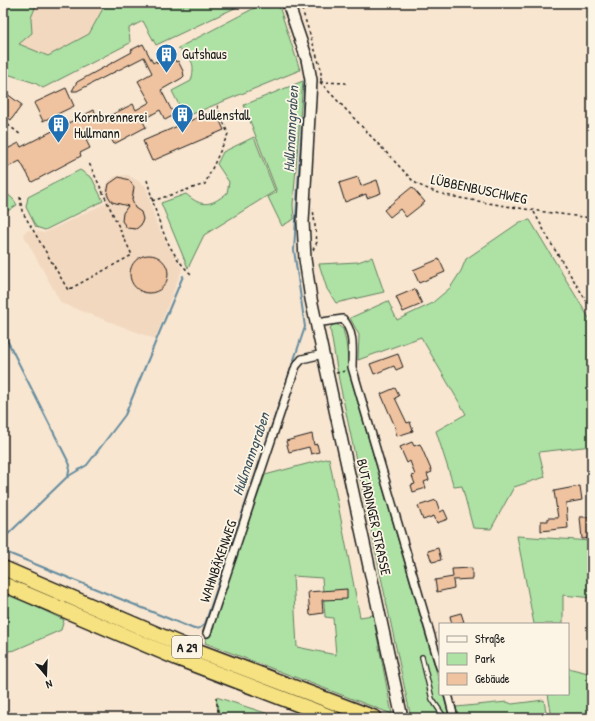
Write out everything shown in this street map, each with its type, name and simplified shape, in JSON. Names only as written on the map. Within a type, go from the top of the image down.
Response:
[{"type":"highway","name":"A 29","points":[[3,568],[182,645],[375,718]]},
{"type":"highway","name":"A 29","points":[[3,584],[177,658],[334,718]]},
{"type":"street","name":"BUTJADINGER STRASSE","points":[[288,3],[315,81],[303,222],[305,259],[316,323],[402,717]]},
{"type":"street","name":"BUTJADINGER STRASSE","points":[[316,323],[342,319],[349,326],[353,342],[352,367],[439,664]]},
{"type":"street","name":"WAHNBÄKENWEG","points":[[207,633],[296,366],[302,359],[323,354]]},
{"type":"street","points":[[448,695],[454,718]]},
{"type":"lane","points":[[422,657],[432,699],[444,716],[449,718]]},
{"type":"path","points":[[315,81],[346,83]]},
{"type":"path","name":"LÜBBENBUSCHWEG","points":[[315,81],[414,182],[425,189],[443,195],[534,212],[592,218]]},
{"type":"path","points":[[152,201],[205,184],[228,134],[217,105]]},
{"type":"path","points":[[3,121],[21,135]]},
{"type":"path","points":[[3,144],[8,142]]},
{"type":"path","points":[[20,197],[22,211],[68,290],[132,255],[89,163]]},
{"type":"path","points":[[146,180],[159,222],[170,245],[185,268],[192,274]]},
{"type":"path","points":[[534,212],[552,245],[592,310]]},
{"type":"path","points":[[333,374],[346,371]]},
{"type":"path","points":[[216,697],[219,718]]},
{"type":"shaded area","points":[[37,3],[106,3],[89,34],[48,56],[18,44],[32,33],[31,18]]},
{"type":"shaded area","points":[[128,175],[146,186],[156,223],[182,269],[155,339],[61,303],[23,234],[28,230],[44,233],[106,203],[105,187],[109,181],[116,176]]},
{"type":"green space","points":[[3,3],[37,3],[31,18],[32,33],[19,44],[48,56],[89,34],[106,3],[235,3],[237,7],[156,45],[143,21],[129,28],[130,43],[43,88],[35,83],[4,73],[3,75]]},
{"type":"green space","points":[[264,3],[278,3],[300,70],[185,117],[172,91],[191,81],[193,66],[187,55],[178,48]]},
{"type":"green space","points":[[303,81],[293,205],[294,219],[282,226],[268,197],[277,192],[244,105]]},
{"type":"green space","points":[[254,137],[275,191],[204,235],[188,268],[161,203],[186,194],[197,202],[206,204],[216,201],[227,193],[229,182],[217,164],[223,152]]},
{"type":"green space","points":[[80,170],[92,178],[103,201],[45,230],[36,227],[26,207],[28,197]]},
{"type":"green space","points":[[3,190],[14,200],[17,205],[3,214]]},
{"type":"green space","points":[[530,220],[592,323],[592,446],[539,452],[545,477],[514,487],[491,529],[473,528],[462,486],[454,487],[436,431],[466,414],[421,337],[358,360],[359,335],[350,318],[388,301],[397,320],[431,304],[450,288],[461,271],[466,259],[520,222]]},
{"type":"green space","points":[[372,257],[384,292],[336,303],[327,289],[319,264],[358,262]]},
{"type":"green space","points":[[335,323],[343,329],[350,375],[439,681],[439,695],[443,695],[450,718],[411,718],[339,380],[330,328]]},
{"type":"green space","points":[[329,458],[360,617],[373,615],[392,714],[205,643],[265,475]],"holes":[[[293,576],[322,578],[325,617],[333,618],[336,655],[297,647]]]},
{"type":"green space","points":[[517,536],[592,541],[592,598],[563,595],[563,623],[534,623]]},
{"type":"green space","points":[[3,591],[64,620],[61,630],[15,650],[3,652],[3,623],[9,617],[3,612]]},
{"type":"green space","points":[[569,668],[592,674],[592,718],[552,718],[548,695],[569,695]]},
{"type":"green space","points":[[216,697],[281,718],[219,718]]},
{"type":"green space","points":[[544,700],[547,718],[458,718],[456,707],[507,702],[512,704]]},
{"type":"building","points":[[143,44],[153,63],[156,61],[157,63],[169,56],[171,59],[173,57],[176,62],[178,61],[183,71],[184,76],[182,78],[161,90],[174,115],[165,120],[160,110],[142,120],[146,127],[114,144],[108,133],[103,135],[102,132],[86,140],[90,148],[80,153],[81,156],[32,182],[20,161],[6,168],[3,162],[3,151],[19,143],[21,147],[94,110],[99,121],[133,104],[136,110],[150,102],[138,81],[152,73],[144,57],[77,91],[72,91],[77,82],[132,52],[131,50]]},
{"type":"building","points":[[66,88],[74,106],[43,121],[34,103]]},
{"type":"building","points":[[3,91],[22,105],[11,120],[3,114]]},
{"type":"building","name":"Bullenstall","points":[[215,110],[224,130],[152,161],[143,141]]},
{"type":"building","points":[[119,177],[129,180],[134,187],[132,200],[135,208],[141,212],[143,219],[141,225],[136,229],[127,228],[122,221],[123,213],[128,206],[112,202],[107,194],[109,184]]},
{"type":"building","points":[[358,177],[361,186],[377,180],[381,193],[367,198],[366,194],[345,202],[339,183]]},
{"type":"building","points":[[412,187],[425,202],[406,217],[400,209],[390,217],[384,210]]},
{"type":"building","points":[[145,255],[153,255],[163,260],[167,267],[167,281],[163,288],[153,293],[145,293],[135,288],[133,285],[130,278],[130,270],[135,260],[138,258]]},
{"type":"building","points":[[439,259],[445,272],[419,283],[413,270]]},
{"type":"building","points":[[415,289],[422,304],[403,312],[396,297]]},
{"type":"building","points":[[398,354],[403,367],[396,370],[394,366],[374,374],[370,364]]},
{"type":"building","points":[[395,388],[399,396],[395,398],[407,423],[410,422],[413,431],[397,436],[396,429],[381,394]]},
{"type":"building","points":[[312,434],[314,445],[317,444],[319,452],[311,454],[309,447],[289,452],[286,441]]},
{"type":"building","points":[[412,442],[414,446],[420,444],[432,472],[427,474],[429,480],[424,482],[426,488],[413,492],[411,485],[415,484],[412,476],[415,475],[410,461],[407,463],[400,447]]},
{"type":"building","points":[[580,486],[582,500],[566,503],[568,528],[541,531],[541,521],[548,521],[548,518],[558,518],[554,491]]},
{"type":"building","points":[[436,500],[440,512],[444,510],[448,519],[437,523],[434,516],[423,520],[418,506]]},
{"type":"building","points":[[580,517],[592,517],[592,538],[582,539]]},
{"type":"building","points":[[438,548],[441,560],[432,562],[428,551]]},
{"type":"building","points":[[472,568],[472,579],[453,580],[454,588],[437,592],[435,580],[453,577],[452,569]]},
{"type":"building","points":[[347,589],[347,599],[322,600],[323,613],[310,615],[308,592]]},
{"type":"building","points":[[461,613],[464,622],[452,623],[450,616]]},
{"type":"waterway","name":"Hullmanngraben","points":[[292,31],[303,67]]},
{"type":"waterway","name":"Hullmanngraben","points":[[3,551],[194,629],[200,628],[205,624],[305,327],[294,250],[305,76]]},
{"type":"waterway","points":[[3,539],[67,477],[87,465],[125,415],[183,276]]},
{"type":"waterway","points":[[3,332],[70,465],[68,477]]},
{"type":"place","name":"Gutshaus","points":[[166,74]]},
{"type":"place","name":"Bullenstall","points":[[183,134]]},
{"type":"place","name":"Kornbrennerei Hullmann","points":[[59,144]]}]
